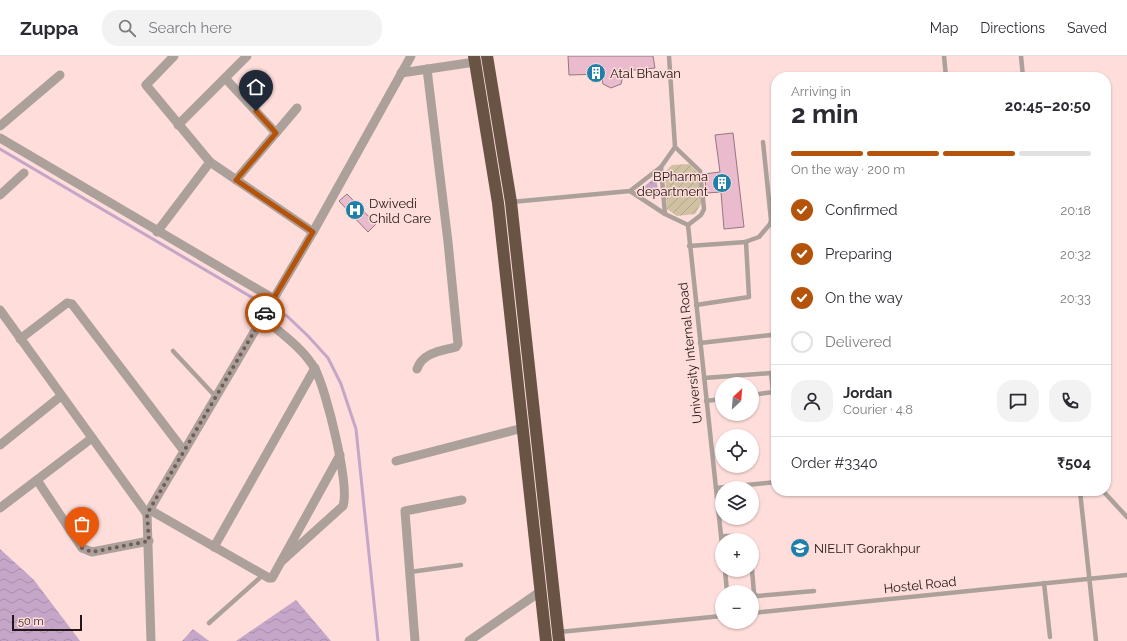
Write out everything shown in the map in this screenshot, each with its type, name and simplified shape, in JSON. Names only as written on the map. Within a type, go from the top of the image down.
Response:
[{"type":"highway","points":[[487,56],[511,202],[558,636]]},
{"type":"highway","points":[[474,59],[491,151],[498,203],[546,637]]},
{"type":"street","points":[[174,56],[146,85],[210,162],[313,232]]},
{"type":"street","points":[[178,124],[247,56]]},
{"type":"street","points":[[151,641],[148,512],[313,232],[411,56]]},
{"type":"street","points":[[401,73],[474,59]]},
{"type":"street","points":[[417,369],[421,360],[426,356],[456,347],[458,344],[448,242],[427,69]]},
{"type":"street","points":[[0,126],[60,75]]},
{"type":"street","points":[[225,78],[276,133]]},
{"type":"street","points":[[236,180],[297,108]]},
{"type":"street","points":[[0,138],[273,300]]},
{"type":"street","points":[[157,232],[210,162]]},
{"type":"street","points":[[0,195],[24,173]]},
{"type":"street","points":[[20,339],[67,303],[72,304],[184,451]]},
{"type":"street","points":[[0,310],[61,396],[148,512],[263,575],[272,578],[340,456]]},
{"type":"street","points":[[265,314],[315,368],[323,387],[340,456],[345,500],[343,506],[282,561]]},
{"type":"street","points":[[214,547],[315,368]]},
{"type":"street","points":[[0,445],[61,396]]},
{"type":"street","points":[[396,461],[523,428]]},
{"type":"street","points":[[0,508],[92,438]]},
{"type":"street","points":[[37,480],[82,548],[87,551],[92,552],[149,541]]},
{"type":"street","points":[[415,641],[405,511],[462,500]]},
{"type":"street","points":[[469,641],[541,591]]},
{"type":"lane","points":[[498,203],[630,191],[661,167],[675,147],[669,56]]},
{"type":"lane","points":[[944,56],[946,72]]},
{"type":"lane","points":[[1021,56],[1023,72]]},
{"type":"lane","points":[[689,246],[745,242],[759,237],[771,220],[763,142]]},
{"type":"lane","points":[[630,191],[665,214],[688,226],[701,216],[704,210],[700,170],[675,147]]},
{"type":"lane","points":[[661,167],[665,214]]},
{"type":"lane","name":"University Internal Road","points":[[688,226],[715,481]]},
{"type":"lane","points":[[696,305],[749,297],[745,242]]},
{"type":"lane","points":[[700,343],[771,335]]},
{"type":"lane","points":[[173,351],[216,397]]},
{"type":"lane","points":[[717,377],[771,373]]},
{"type":"lane","points":[[704,378],[715,377]]},
{"type":"lane","points":[[759,394],[771,392]]},
{"type":"lane","points":[[706,401],[715,400]]},
{"type":"lane","points":[[759,484],[771,482]]},
{"type":"lane","points":[[1081,496],[1096,641]]},
{"type":"lane","points":[[1108,496],[1127,516]]},
{"type":"lane","points":[[410,572],[461,565]]},
{"type":"lane","points":[[209,622],[263,575]]},
{"type":"lane","name":"Hostel Road","points":[[759,612],[1127,575]]},
{"type":"lane","points":[[753,577],[754,593],[757,596],[814,591]]},
{"type":"lane","points":[[1044,583],[1050,637]]},
{"type":"lane","points":[[546,637],[715,617]]},
{"type":"shaded area","points":[[689,164],[698,173],[702,202],[695,214],[677,216],[667,209],[665,172],[672,165]]},
{"type":"water","points":[[656,177],[659,197],[641,189]]},
{"type":"water","points":[[0,549],[34,580],[80,641],[0,641]]},
{"type":"water","points":[[296,600],[331,641],[236,641]]},
{"type":"water","points":[[193,629],[209,641],[182,641]]},
{"type":"building","name":"Atal Bhavan","points":[[568,56],[653,56],[655,68],[624,71],[621,84],[611,88],[603,84],[601,74],[569,75]]},
{"type":"building","name":"BPharma department","points":[[733,133],[744,227],[724,229],[721,192],[707,193],[704,174],[720,172],[715,135]]},
{"type":"building","points":[[347,194],[376,224],[368,232],[339,201]]},
{"type":"waterway","points":[[0,149],[258,301],[287,316],[328,358],[341,384],[356,429],[378,641]]},
{"type":"way so far","points":[[82,548],[92,552],[149,541],[147,514],[265,313]]},
{"type":"place","name":"Atal Bhavan","points":[[596,73]]},
{"type":"place","name":"BPharma department","points":[[722,183]]},
{"type":"place","name":"Dwivedi Child Care","points":[[355,210]]},
{"type":"place","name":"NIELIT Gorakhpur","points":[[800,548]]},
{"type":"route","points":[[256,111],[276,133],[236,180],[313,232],[265,313]]}]
